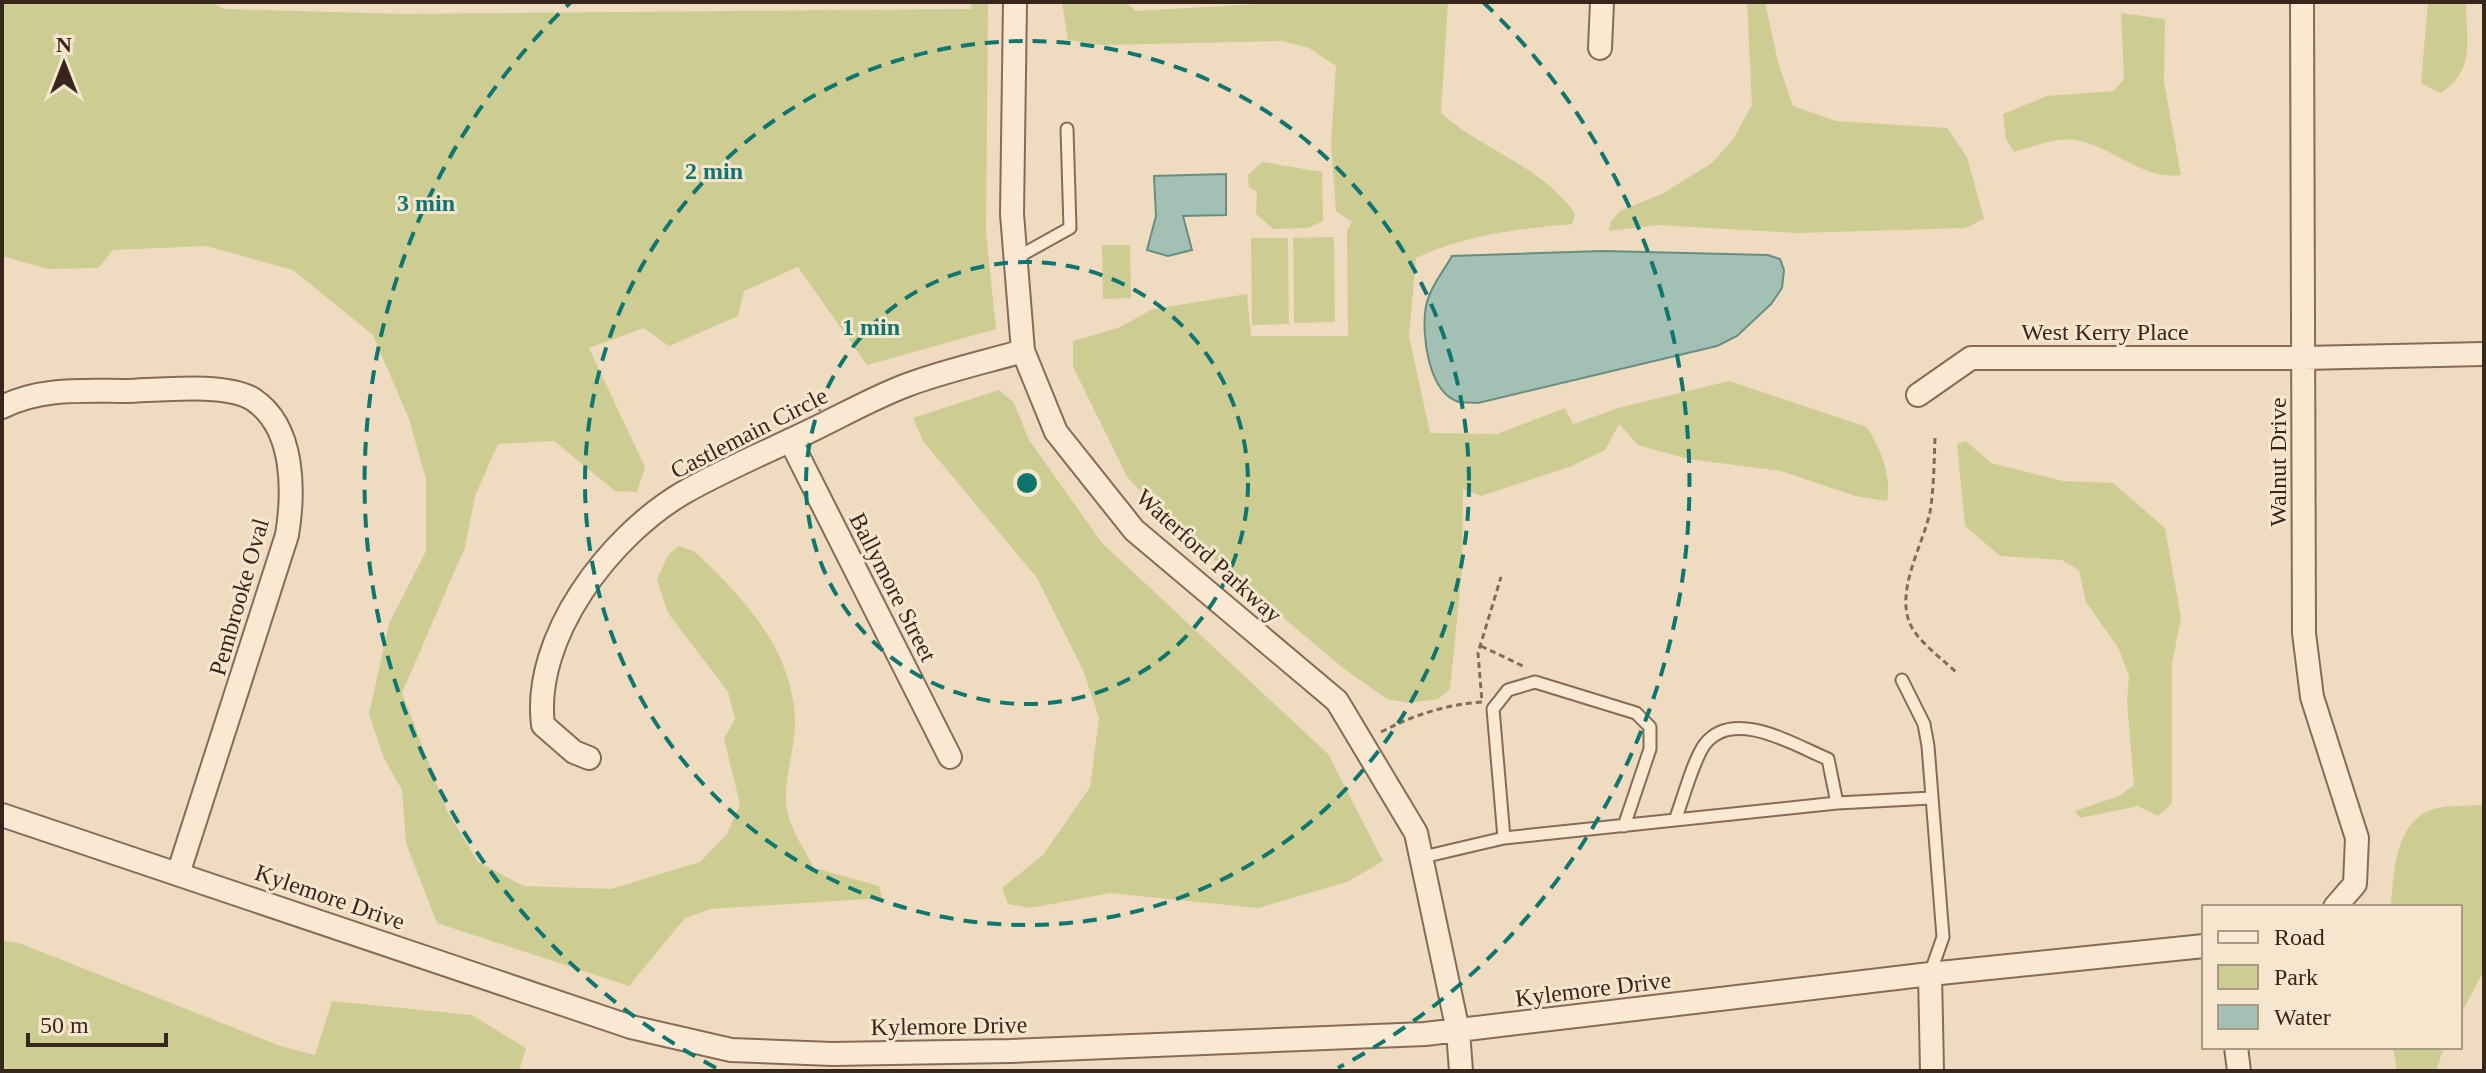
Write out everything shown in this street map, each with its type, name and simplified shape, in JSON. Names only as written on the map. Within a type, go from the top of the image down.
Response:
[{"type":"street","name":"Waterford Parkway","points":[[1015,2],[1012,214],[1023,351],[1056,432],[1134,530],[1337,701],[1416,833],[1458,1031],[1461,1071]]},
{"type":"street","points":[[1600,48],[1602,2]]},
{"type":"street","name":"Walnut Drive","points":[[2302,2],[2304,633],[2312,697],[2357,838],[2355,884],[2337,905]]},
{"type":"street","name":"Castlemain Circle","points":[[589,758],[574,752],[543,725],[540,697],[552,646],[574,603],[622,541],[682,494],[790,440],[907,385],[1023,351]]},
{"type":"street","name":"West Kerry Place","points":[[1918,395],[1971,358],[2303,358],[2484,354]]},
{"type":"street","name":"Pembrooke Oval","points":[[2,407],[22,397],[52,392],[218,390],[253,399],[276,424],[289,464],[293,502],[287,535],[178,874]]},
{"type":"street","name":"Ballymore Street","points":[[790,440],[950,757]]},
{"type":"street","name":"Kylemore Drive","points":[[2,815],[631,1027],[731,1050],[832,1054],[1010,1051],[1458,1031],[1930,974]]},
{"type":"street","points":[[1932,1071],[1930,974],[2202,946]]},
{"type":"street","points":[[2236,1049],[2239,1071]]},
{"type":"lane","points":[[1016,258],[1070,228],[1067,129]]},
{"type":"lane","points":[[1902,680],[1924,724],[1943,937],[1930,974]]},
{"type":"lane","points":[[1504,838],[1493,709],[1508,690],[1535,682],[1636,713],[1650,727],[1650,749],[1624,826]]},
{"type":"lane","points":[[1675,820],[1706,743],[1733,728],[1758,731],[1828,759],[1837,803]]},
{"type":"lane","points":[[1423,857],[1504,838],[1837,803],[1931,798]]},
{"type":"path","points":[[1935,438],[1931,508],[1923,542],[1912,567],[1907,600],[1913,629],[1958,674]]},
{"type":"path","points":[[1381,732],[1410,717],[1448,705],[1482,702],[1481,646],[1501,577]]},
{"type":"path","points":[[1481,646],[1525,667]]},
{"type":"green space","points":[[2,2],[210,2],[224,9],[402,14],[971,9],[972,2],[988,2],[986,232],[996,329],[867,365],[798,267],[744,291],[738,316],[669,346],[644,328],[589,348],[645,467],[637,492],[615,491],[554,441],[498,444],[475,496],[465,547],[402,693],[447,811],[478,862],[524,886],[611,889],[700,862],[727,834],[740,804],[724,739],[735,719],[728,692],[668,613],[657,580],[668,555],[679,546],[694,551],[747,606],[775,648],[785,671],[795,720],[786,806],[800,843],[814,868],[879,886],[882,898],[711,909],[685,918],[629,986],[437,923],[406,843],[402,790],[384,758],[369,714],[389,624],[426,551],[426,479],[409,419],[373,335],[293,270],[206,246],[113,250],[98,268],[48,269],[2,256]]},
{"type":"green space","points":[[1062,2],[1125,2],[1136,11],[1295,2],[1448,2],[1441,113],[1530,171],[1562,198],[1575,214],[1572,224],[1473,238],[1416,258],[1409,336],[1430,433],[1497,434],[1565,408],[1573,424],[1622,407],[1729,381],[1867,427],[1886,472],[1887,501],[1855,496],[1781,471],[1688,459],[1638,445],[1619,424],[1605,450],[1572,466],[1481,496],[1463,489],[1462,570],[1450,689],[1438,699],[1408,703],[1387,699],[1343,668],[1173,525],[1128,478],[1073,367],[1073,341],[1118,328],[1153,309],[1247,294],[1251,336],[1348,336],[1347,231],[1352,222],[1336,211],[1331,144],[1336,66],[1309,48],[1282,41],[1103,45],[1068,40]]},
{"type":"green space","points":[[1747,2],[1765,2],[1778,62],[1793,106],[1836,121],[1947,128],[1967,157],[1984,219],[1965,228],[1798,233],[1657,225],[1609,231],[1610,223],[1620,211],[1662,194],[1712,163],[1733,139],[1752,105]]},
{"type":"green space","points":[[2428,2],[2466,2],[2464,65],[2451,85],[2440,93],[2421,83]]},
{"type":"green space","points":[[2121,13],[2165,19],[2164,82],[2181,175],[2154,173],[2089,143],[2068,139],[2014,152],[2006,139],[2003,114],[2047,96],[2114,91],[2124,79]]},
{"type":"green space","points":[[1262,162],[1322,172],[1323,221],[1308,228],[1273,229],[1256,214],[1257,192],[1249,187],[1248,175]]},
{"type":"green space","points":[[1334,237],[1335,322],[1294,323],[1293,238]]},
{"type":"green space","points":[[1251,238],[1288,238],[1289,324],[1252,325]]},
{"type":"green space","points":[[1102,245],[1130,245],[1131,298],[1103,299]]},
{"type":"green space","points":[[999,390],[1014,403],[1029,440],[1102,543],[1328,754],[1383,861],[1347,882],[1258,908],[1110,893],[1030,908],[1008,904],[1002,888],[1043,855],[1090,787],[1099,718],[1083,670],[1037,578],[923,441],[913,418]]},
{"type":"green space","points":[[1966,441],[1991,463],[2063,481],[2113,483],[2165,528],[2181,618],[2172,664],[2172,803],[2158,816],[2138,806],[2080,818],[2075,811],[2119,796],[2134,785],[2127,702],[2129,676],[2119,649],[2086,602],[2079,570],[2062,560],[2000,556],[1965,526],[1957,444]]},
{"type":"green space","points":[[2484,805],[2484,970],[2462,1012],[2462,905],[2391,905],[2395,865],[2411,825],[2421,815],[2452,806]]},
{"type":"green space","points":[[2,940],[19,943],[280,1046],[315,1055],[332,1001],[472,1015],[526,1048],[519,1071],[2,1071]]},
{"type":"green space","points":[[2393,1049],[2443,1049],[2436,1071],[2397,1071]]},
{"type":"water","points":[[1226,174],[1226,215],[1183,216],[1192,250],[1168,256],[1147,250],[1156,216],[1154,176]]},
{"type":"water","points":[[1603,251],[1768,255],[1780,259],[1784,270],[1782,288],[1771,304],[1737,336],[1717,346],[1478,403],[1459,402],[1440,387],[1426,346],[1426,306],[1430,292],[1452,256]]}]
